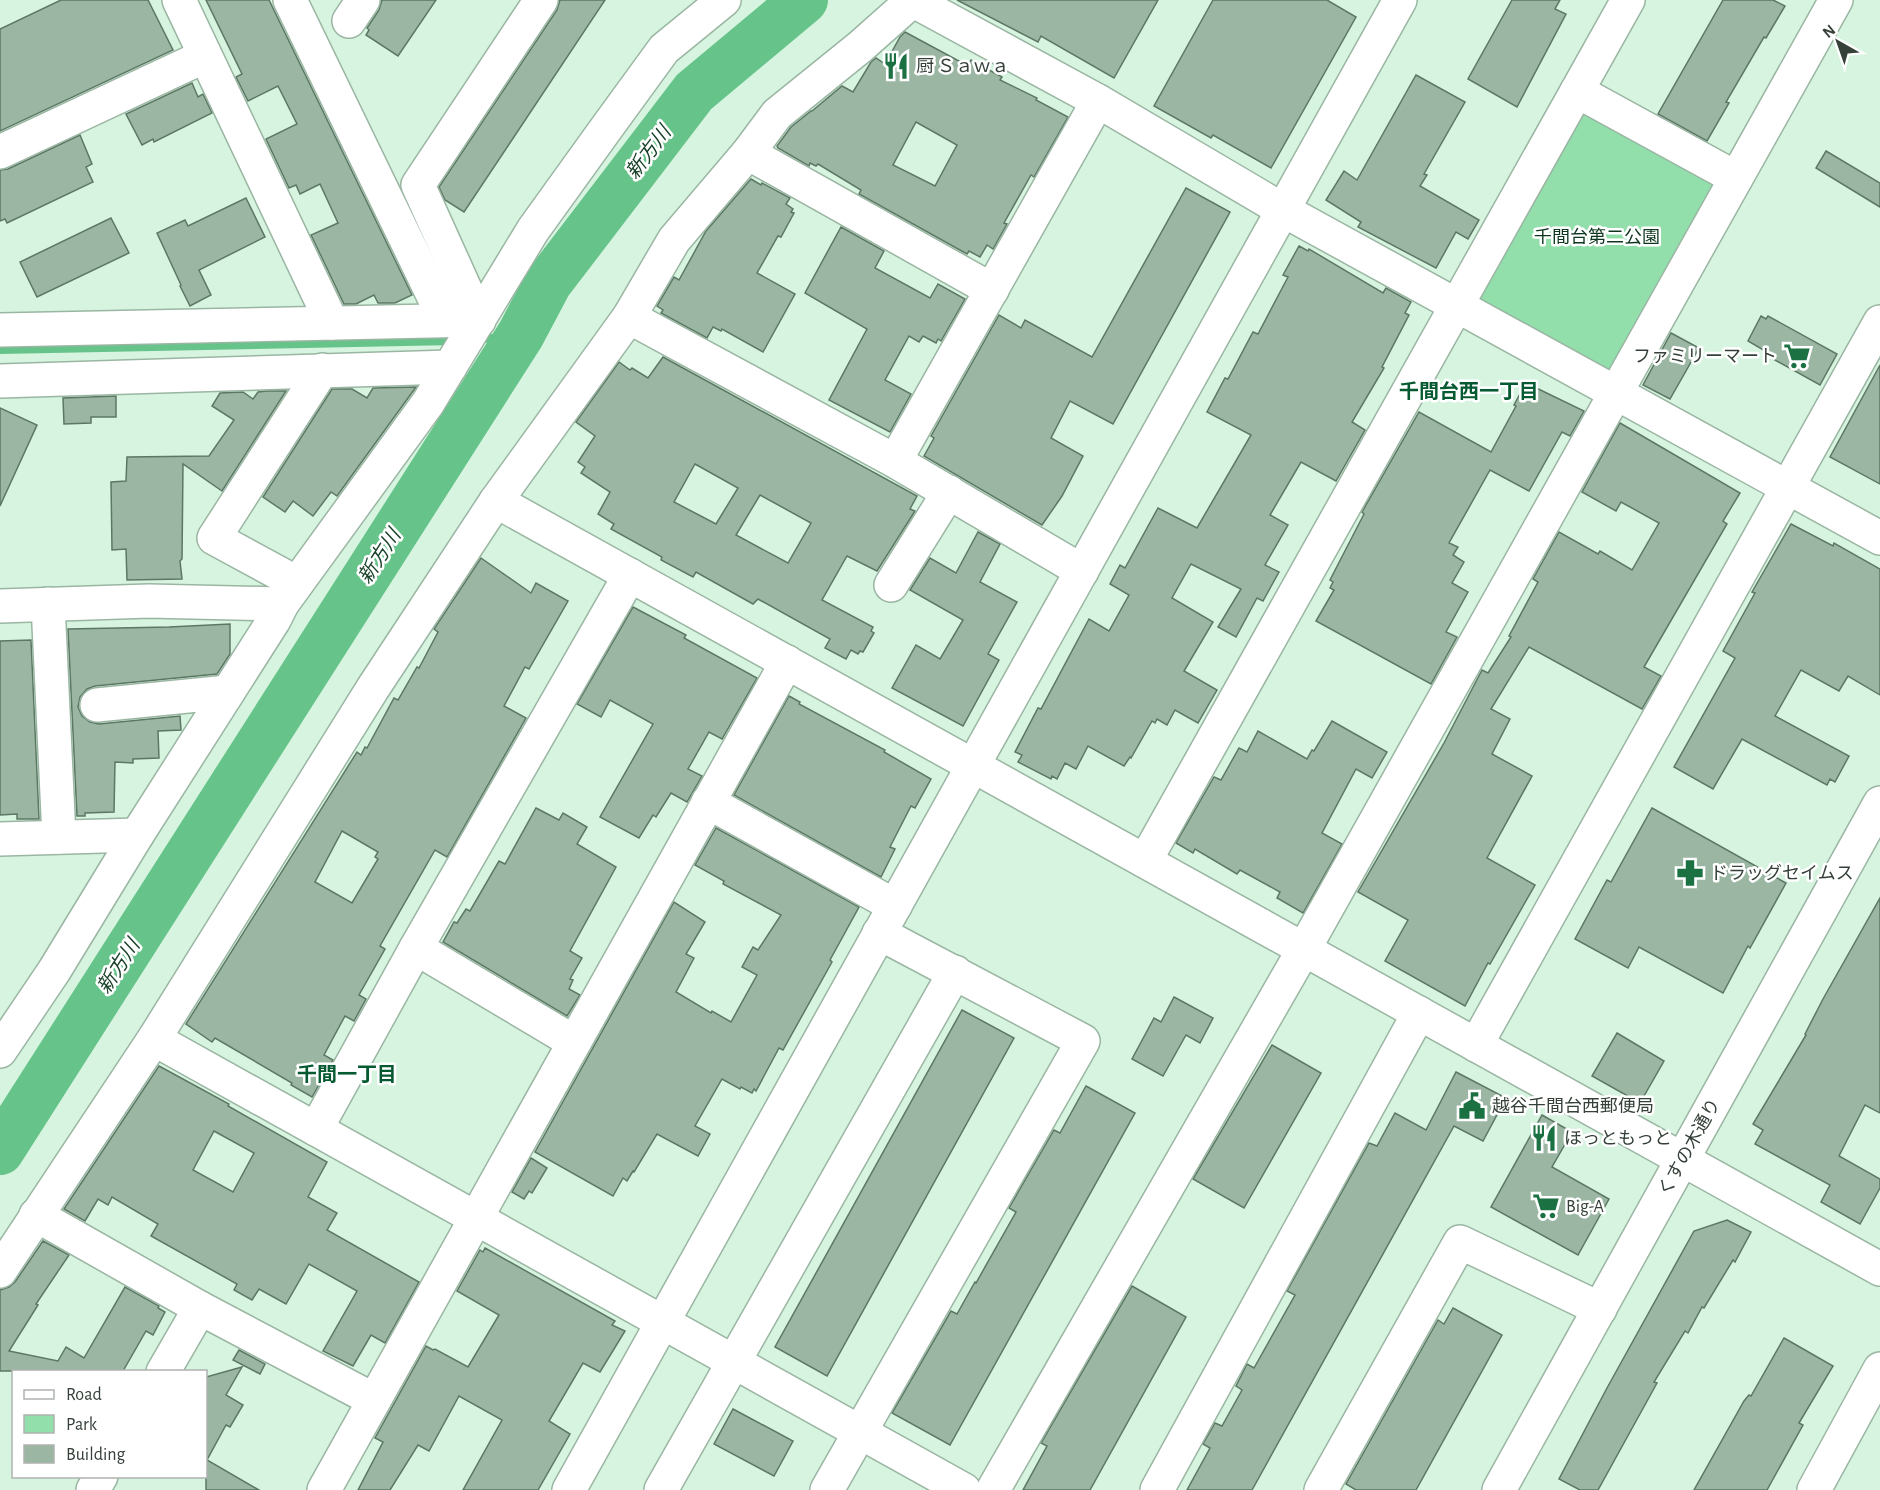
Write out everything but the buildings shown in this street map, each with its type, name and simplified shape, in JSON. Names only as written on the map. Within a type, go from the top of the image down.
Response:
[{"type":"street","points":[[179,0],[332,323]]},
{"type":"street","points":[[290,0],[445,320]]},
{"type":"street","points":[[478,320],[418,184],[541,0]]},
{"type":"street","points":[[0,1051],[54,971],[290,593],[428,403],[533,230],[664,49],[724,0]]},
{"type":"street","points":[[0,1271],[154,1039],[373,688],[496,501],[628,317],[674,240],[748,153],[777,114],[860,47],[912,0],[1098,101],[1283,210],[1880,538]]},
{"type":"street","points":[[1145,861],[1628,0]]},
{"type":"street","points":[[993,1490],[1304,949],[1836,0]]},
{"type":"street","points":[[569,1490],[1283,210],[1394,2]]},
{"type":"street","points":[[0,152],[205,56]]},
{"type":"street","points":[[1577,91],[1736,178]]},
{"type":"street","points":[[895,461],[1098,101]]},
{"type":"street","points":[[748,153],[992,290]]},
{"type":"street","points":[[628,317],[895,461],[1082,571]]},
{"type":"street","points":[[0,330],[478,320]]},
{"type":"street","points":[[1476,1045],[1880,322]]},
{"type":"street","points":[[0,381],[450,367]]},
{"type":"street","points":[[290,593],[214,538],[322,370]]},
{"type":"street","points":[[891,585],[949,492]]},
{"type":"street","points":[[496,501],[1880,1269]]},
{"type":"street","points":[[316,1129],[416,948],[630,575]]},
{"type":"street","points":[[0,606],[290,593]]},
{"type":"street","points":[[48,604],[59,837]]},
{"type":"street","points":[[324,1490],[787,662]]},
{"type":"street","points":[[97,705],[228,692]]},
{"type":"street","points":[[708,802],[887,920],[955,972],[1083,1041],[827,1490]]},
{"type":"street","name":"くすの木通り","points":[[1499,1490],[1880,803]]},
{"type":"street","points":[[0,838],[137,835]]},
{"type":"street","points":[[416,948],[574,1042]]},
{"type":"street","points":[[661,1490],[955,972]]},
{"type":"street","points":[[1157,1490],[1399,1067],[1419,1013]]},
{"type":"street","points":[[154,1039],[964,1490]]},
{"type":"street","points":[[36,1215],[200,1308],[374,1400]]},
{"type":"street","points":[[1321,1490],[1460,1242],[1600,1309]]},
{"type":"street","points":[[164,1370],[200,1308]]},
{"type":"street","points":[[1814,1490],[1880,1369]]},
{"type":"green space","name":"千間台第二公園","points":[[1581,102],[1719,177],[1612,371],[1475,297]]},
{"type":"waterway","name":"新方川","points":[[0,1151],[521,334],[548,283],[694,92],[804,0]]},
{"type":"waterway","points":[[477,340],[521,334]]},
{"type":"waterway","points":[[0,350],[455,341]]},
{"type":"place","name":"厨 Ｓａｗａ","points":[[896,66]]},
{"type":"place","name":"ファミリーマート","points":[[1797,356]]},
{"type":"place","name":"ドラッグセイムス","points":[[1690,873]]},
{"type":"place","name":"越谷千間台西郵便局","points":[[1472,1106]]},
{"type":"place","name":"ほっともっと","points":[[1544,1138]]},
{"type":"place","name":"Big-A","points":[[1546,1206]]},
{"type":"district","name":"千間台西一丁目","points":[[1469,391]]},
{"type":"district","name":"千間一丁目","points":[[347,1074]]}]
